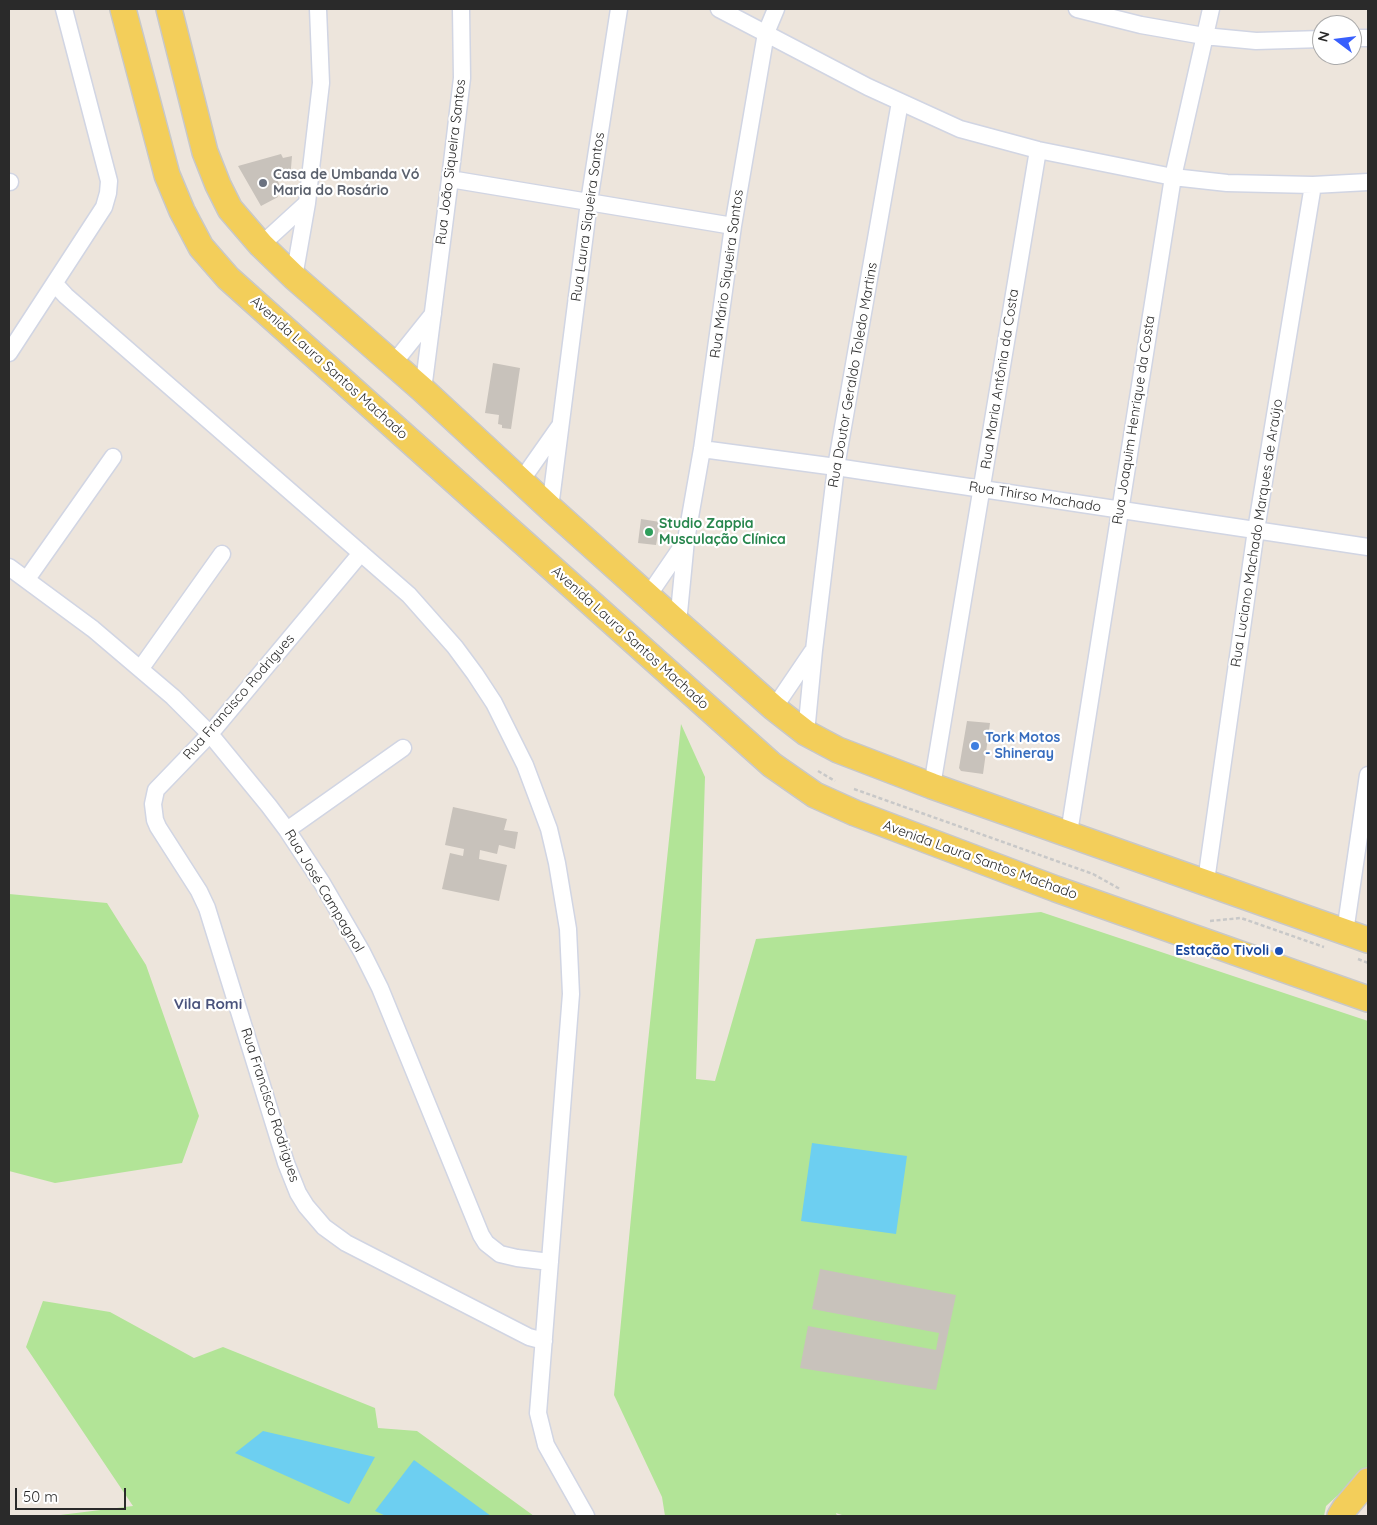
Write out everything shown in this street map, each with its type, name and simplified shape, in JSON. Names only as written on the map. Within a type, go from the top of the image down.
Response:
[{"type":"main road","name":"Avenida Laura Santos Machado","points":[[123,9],[167,175],[182,211],[201,247],[228,278],[772,766],[815,796],[855,813],[1056,889],[1368,999]]},
{"type":"main road","points":[[170,9],[205,152],[230,209],[261,245],[294,277],[423,390],[678,623],[774,708],[806,733],[838,750],[932,786],[1206,881],[1368,940]]},
{"type":"main road","points":[[1340,1516],[1368,1481]]},
{"type":"street","points":[[9,353],[104,206],[108,193],[109,181],[64,9]]},
{"type":"street","points":[[294,277],[307,203],[321,83],[318,9]]},
{"type":"street","name":"Rua João Siqueira Santos","points":[[423,390],[462,78],[461,9]]},
{"type":"street","name":"Rua Laura Siqueira Santos","points":[[550,508],[590,202],[618,9]]},
{"type":"street","points":[[719,9],[868,87],[960,130],[1038,150],[1173,177],[1226,183],[1313,185],[1368,182]]},
{"type":"street","name":"Rua Mário Siqueira Santos","points":[[678,623],[686,540],[702,449],[733,226],[766,33],[776,9]]},
{"type":"street","points":[[1077,9],[1142,25],[1204,36],[1256,41],[1312,39]]},
{"type":"street","name":"Rua Joaquim Henrique da Costa","points":[[1068,833],[1173,177],[1211,9]]},
{"type":"street","name":"Rua Doutor Geraldo Toledo Martins","points":[[806,733],[836,467],[900,102]]},
{"type":"street","name":"Rua Maria Antônia da Costa","points":[[932,786],[1038,150]]},
{"type":"street","points":[[450,179],[733,226]]},
{"type":"street","name":"Rua Luciano Machado Marques de Araújo","points":[[1206,881],[1256,530],[1313,185]]},
{"type":"street","points":[[261,245],[307,203]]},
{"type":"street","points":[[55,284],[73,302],[409,595],[433,620],[475,674],[494,703],[522,757],[549,830],[564,897],[570,945],[571,994],[538,1403],[542,1434],[546,1445],[586,1516]]},
{"type":"street","points":[[393,364],[433,314]]},
{"type":"street","name":"Rua Laura Siqueira Santos","points":[[521,481],[561,426]]},
{"type":"street","name":"Rua Thirso Machado","points":[[702,449],[836,467],[1368,547]]},
{"type":"street","points":[[27,579],[113,457]]},
{"type":"street","name":"Rua Mário Siqueira Santos","points":[[648,596],[686,540]]},
{"type":"street","name":"Rua Francisco Rodrigues","points":[[361,553],[210,734],[156,790],[153,804],[155,820],[199,891],[207,908],[286,1163],[298,1193],[315,1217],[329,1231],[346,1243],[529,1337],[544,1341]]},
{"type":"street","points":[[141,668],[222,554]]},
{"type":"street","name":"Rua José Campagnol","points":[[9,567],[93,629],[141,668],[210,734],[240,769],[287,830],[342,917],[380,988],[481,1235],[486,1243],[500,1254],[550,1262]]},
{"type":"street","name":"Rua Doutor Geraldo Toledo Martins","points":[[774,708],[814,650]]},
{"type":"street","points":[[287,830],[403,748]]},
{"type":"street","points":[[1345,932],[1368,776]]},
{"type":"green space","points":[[681,724],[705,777],[696,1079],[715,1081],[756,939],[1041,912],[1368,1021],[1368,1468],[1326,1506],[1324,1516],[845,1516],[836,1513],[837,1516],[665,1516],[662,1497],[614,1395]]},
{"type":"green space","points":[[9,894],[107,903],[146,965],[199,1116],[182,1163],[55,1183],[9,1171]]},
{"type":"green space","points":[[43,1301],[110,1312],[194,1358],[223,1347],[375,1408],[378,1428],[417,1431],[534,1516],[52,1516],[133,1506],[26,1347]]},
{"type":"water","points":[[812,1143],[907,1156],[896,1234],[801,1221]]},
{"type":"water","points":[[263,1431],[375,1457],[349,1504],[235,1453]]},
{"type":"water","points":[[414,1460],[491,1516],[386,1516],[375,1511]]},
{"type":"building","name":"Casa de Umbanda Vó Maria do Rosário","points":[[281,154],[283,158],[292,156],[290,180],[276,177],[280,186],[274,189],[278,197],[261,206],[238,166]]},
{"type":"building","points":[[493,363],[520,368],[511,429],[502,428],[502,425],[498,424],[499,415],[485,413]]},
{"type":"building","name":"Studio Zappia Musculação Clínica","points":[[641,519],[660,522],[656,545],[638,543]]},
{"type":"building","name":"Tork Motos - Shineray","points":[[967,721],[990,723],[983,774],[961,771],[959,768]]},
{"type":"building","points":[[453,807],[507,819],[504,830],[518,832],[515,849],[499,845],[497,854],[480,850],[479,859],[507,865],[499,901],[442,889],[450,853],[463,856],[464,849],[445,845]]},
{"type":"building","points":[[820,1269],[956,1295],[936,1390],[800,1368],[808,1326],[936,1350],[939,1333],[812,1309]]},
{"type":"place","name":"Casa de Umbanda Vó Maria do Rosário","points":[[263,183]]},
{"type":"place","name":"Studio Zappia Musculação Clínica","points":[[649,532]]},
{"type":"place","name":"Tork Motos - Shineray","points":[[975,746]]},
{"type":"place","name":"Estação Tivoli","points":[[1279,951]]},
{"type":"district","name":"Vila Romi","points":[[208,1004]]}]
